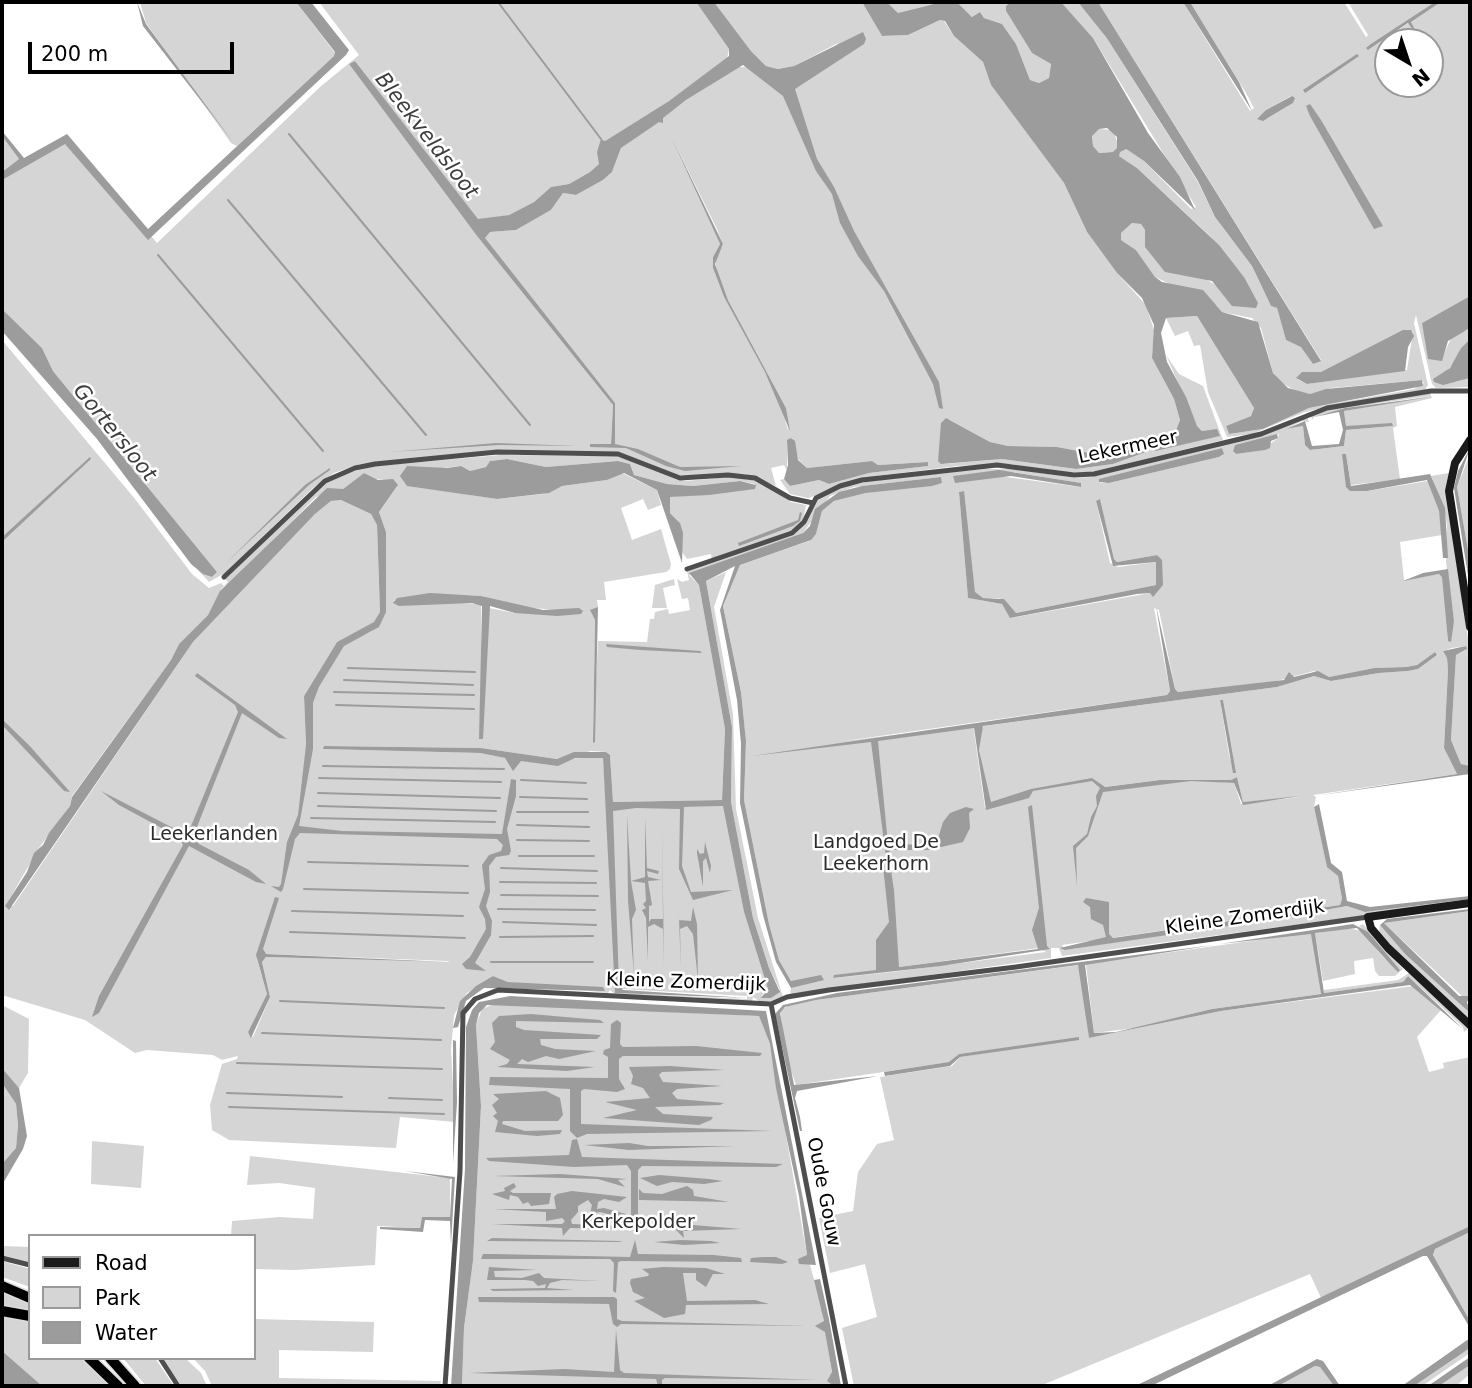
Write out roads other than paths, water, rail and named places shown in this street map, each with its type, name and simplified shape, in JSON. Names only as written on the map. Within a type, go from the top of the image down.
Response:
[{"type":"highway","points":[[2,1286],[28,1297]]},
{"type":"highway","points":[[2,1311],[28,1316]]},
{"type":"highway","points":[[91,1360],[118,1386]]},
{"type":"highway","points":[[112,1360],[135,1386]]},
{"type":"street","name":"Lekermeer","points":[[687,569],[792,533],[804,522],[813,503],[828,491],[862,480],[982,466],[1010,466],[1074,475],[1094,474],[1261,434],[1327,408],[1431,391],[1470,391]]},
{"type":"street","points":[[1470,440],[1455,463],[1449,484],[1470,627]]},
{"type":"street","points":[[224,577],[325,481],[355,468],[375,464],[497,452],[618,454],[680,478],[728,474],[755,478],[790,498],[813,503]]},
{"type":"street","points":[[1470,903],[1368,917],[1371,929],[1388,948],[1470,1025]]},
{"type":"street","name":"Kleine Zomerdijk","points":[[445,1386],[460,1171],[463,1013],[475,999],[498,990],[771,1004],[787,997],[829,990],[1016,967],[1368,917]]},
{"type":"street","name":"Oude Gouw","points":[[771,1004],[846,1386]]},
{"type":"street","points":[[2,1258],[28,1264]]},
{"type":"street","points":[[161,1360],[178,1386]]},
{"type":"water","points":[[137,2],[146,24],[233,142],[143,26]]},
{"type":"water","points":[[296,2],[311,2],[349,50],[346,55],[148,240],[65,144],[2,180],[2,172],[19,159],[2,136],[2,131],[24,158],[67,134],[148,229],[334,56],[335,52]]},
{"type":"water","points":[[696,2],[714,2],[751,51],[766,66],[778,69],[794,66],[863,32],[866,39],[864,44],[795,89],[817,159],[939,382],[943,409],[939,408],[933,384],[884,291],[858,256],[840,223],[832,194],[816,171],[783,96],[743,65],[686,100],[663,118],[663,123],[659,122],[621,148],[612,172],[603,180],[576,195],[563,193],[551,210],[516,230],[490,232],[485,238],[615,403],[615,444],[638,449],[680,467],[741,466],[685,471],[666,466],[626,448],[590,447],[590,444],[611,444],[613,405],[477,236],[349,64],[355,61],[478,219],[509,215],[534,202],[551,187],[569,184],[590,172],[599,164],[597,152],[601,139],[605,141],[669,101],[729,56],[729,49]]},
{"type":"water","points":[[862,2],[887,2],[898,13],[942,2],[957,2],[972,17],[980,12],[984,18],[1002,24],[1016,44],[1030,80],[1039,83],[1049,78],[1051,64],[1032,53],[1006,11],[1006,6],[1011,2],[1061,2],[1093,38],[1148,133],[1180,177],[1195,210],[1144,161],[1126,149],[1120,152],[1119,156],[1137,168],[1219,245],[1244,277],[1258,303],[1256,308],[1232,306],[1212,281],[1165,272],[1145,247],[1145,230],[1141,224],[1132,223],[1121,233],[1121,240],[1136,250],[1155,277],[1162,282],[1203,290],[1222,312],[1258,322],[1273,373],[1288,388],[1310,394],[1326,389],[1422,380],[1423,386],[1309,408],[1263,429],[1229,434],[1226,426],[1251,416],[1254,408],[1197,316],[1166,318],[1161,333],[1167,362],[1186,397],[1197,426],[1202,431],[1217,429],[1220,436],[1155,451],[1154,447],[1175,433],[1180,420],[1174,399],[1152,358],[1154,325],[1142,298],[1117,273],[1087,232],[1064,183],[991,85],[983,62],[954,36],[945,21],[940,20],[908,35],[882,36]],"holes":[[[1107,128],[1117,137],[1117,148],[1113,152],[1099,153],[1093,146],[1092,136],[1099,129]]]},
{"type":"water","points":[[1078,2],[1098,2],[1321,361],[1313,364],[1301,347],[1286,340],[1277,308],[1271,306],[1252,266],[1215,217],[1198,181],[1106,37]]},
{"type":"water","points":[[1183,2],[1190,2],[1239,82],[1252,111]]},
{"type":"water","points":[[1435,2],[1441,2],[1411,22],[1414,28],[1408,23],[1395,28]]},
{"type":"water","points":[[1357,54],[1359,56],[1305,93],[1303,90]]},
{"type":"water","points":[[1292,96],[1295,98],[1293,103],[1263,121],[1257,119],[1266,110]]},
{"type":"water","points":[[1310,104],[1383,226],[1374,229],[1310,116],[1306,106]]},
{"type":"water","points":[[667,128],[723,244],[715,264],[728,300],[786,408],[790,431],[765,372],[724,297],[713,268],[713,257],[720,244]]},
{"type":"water","points":[[1470,296],[1470,328],[1448,341],[1442,361],[1428,359],[1422,323]]},
{"type":"water","points":[[2,309],[42,348],[53,371],[217,572],[212,577],[203,574],[191,564],[97,439],[2,331]]},
{"type":"water","points":[[1403,330],[1411,330],[1414,336],[1408,347],[1405,371],[1307,384],[1296,378],[1302,372],[1321,372]]},
{"type":"water","points":[[1470,339],[1470,378],[1443,385],[1434,382],[1433,379],[1450,368],[1461,348]]},
{"type":"water","points":[[1430,397],[1344,411],[1346,426],[1392,423],[1393,426],[1346,430],[1344,446],[1310,450],[1305,445],[1303,426],[1286,429],[1305,421],[1312,446],[1339,444],[1343,430],[1339,412],[1314,417],[1345,408]]},
{"type":"water","points":[[946,418],[990,442],[1008,446],[1057,447],[1095,454],[1142,449],[1146,452],[1113,464],[1076,469],[1002,459],[941,464],[938,461],[941,423]]},
{"type":"water","points":[[1277,434],[1278,438],[1271,441],[1270,448],[1265,450],[1236,454],[1233,451],[1235,445]]},
{"type":"water","points":[[791,438],[795,441],[798,460],[807,468],[872,461],[878,465],[928,462],[928,466],[869,473],[829,484],[819,480],[790,486],[784,479],[788,465],[787,440]]},
{"type":"water","points":[[496,443],[578,446],[499,445],[390,452]]},
{"type":"water","points":[[1222,448],[1224,454],[1219,457],[1109,483],[1099,482],[1099,479]]},
{"type":"water","points":[[1470,448],[1457,487],[1470,561],[1469,582],[1454,488],[1458,471]]},
{"type":"water","points":[[1342,454],[1346,454],[1351,486],[1430,474],[1445,508],[1448,558],[1443,558],[1439,511],[1427,480],[1367,491],[1350,491],[1346,487]]},
{"type":"water","points":[[90,457],[91,459],[2,542],[2,537]]},
{"type":"water","points":[[507,459],[546,467],[618,461],[630,464],[634,475],[667,484],[693,486],[740,481],[756,485],[755,489],[670,497],[670,513],[680,523],[683,533],[682,563],[657,490],[624,473],[607,480],[562,486],[549,493],[497,499],[407,486],[400,476],[407,466],[461,466],[470,471],[486,467],[490,461]]},
{"type":"water","points":[[330,468],[309,485],[226,563],[305,485]]},
{"type":"water","points":[[999,470],[1081,483],[1081,487],[1011,476],[955,483],[953,476]]},
{"type":"water","points":[[364,473],[378,480],[393,479],[398,485],[379,512],[386,532],[386,612],[379,627],[344,646],[319,687],[313,703],[313,749],[299,826],[342,831],[502,834],[511,779],[516,780],[516,796],[507,829],[511,851],[509,855],[496,857],[489,866],[490,892],[486,906],[492,921],[491,935],[475,963],[486,971],[466,969],[462,964],[470,957],[486,929],[479,907],[485,889],[482,865],[489,855],[501,851],[503,845],[497,839],[300,833],[295,839],[283,889],[281,892],[271,886],[279,887],[281,884],[287,842],[298,815],[306,745],[304,696],[337,642],[374,622],[380,612],[377,525],[371,514],[341,500],[331,501],[315,514],[193,642],[9,910],[5,906],[27,872],[34,853],[43,845],[70,806],[72,797],[171,660],[179,644],[208,615],[220,591],[327,488],[343,489]]},
{"type":"water","points":[[941,477],[942,483],[932,486],[866,493],[834,501],[822,511],[816,534],[811,540],[740,565],[723,606],[741,692],[746,741],[744,800],[769,924],[779,960],[791,981],[821,975],[824,980],[791,988],[776,962],[763,915],[740,803],[741,744],[737,700],[720,610],[735,566],[706,581],[732,727],[731,802],[753,918],[769,968],[780,992],[771,998],[761,998],[768,989],[744,912],[723,806],[684,807],[682,866],[691,892],[733,890],[693,900],[679,869],[680,809],[636,808],[613,811],[619,985],[623,990],[748,998],[615,993],[603,758],[575,758],[558,766],[521,761],[513,771],[505,758],[480,753],[323,749],[324,746],[481,748],[557,759],[574,752],[606,752],[610,755],[613,802],[722,800],[725,729],[699,585],[689,573],[803,533],[810,526],[815,509],[839,492],[862,486]]},
{"type":"water","points":[[964,491],[975,592],[983,598],[1004,599],[1016,613],[1156,585],[1156,562],[1113,566],[1096,501],[1100,499],[1114,559],[1117,562],[1157,555],[1162,560],[1163,585],[1153,597],[1150,593],[1137,594],[1010,618],[1002,604],[968,598],[959,492]]},
{"type":"water","points":[[800,512],[800,521],[793,526],[739,546],[738,543],[798,520]]},
{"type":"water","points":[[1448,569],[1454,621],[1451,642],[1448,641],[1442,577],[1439,574],[1403,581],[1423,573]]},
{"type":"water","points":[[430,593],[481,596],[543,610],[579,608],[583,611],[581,614],[557,616],[515,613],[490,606],[483,739],[479,739],[482,606],[472,603],[399,606],[393,603],[397,598]]},
{"type":"water","points":[[1156,606],[1175,689],[1178,692],[1284,680],[1289,672],[1294,677],[1318,671],[1329,677],[1374,668],[1406,667],[1417,665],[1435,652],[1437,655],[1418,669],[1408,671],[1331,681],[1314,676],[1277,687],[983,726],[979,750],[991,802],[1031,789],[1092,778],[1105,787],[1160,780],[1231,780],[1237,777],[1243,802],[1300,796],[1243,805],[1234,783],[1191,781],[1103,792],[1088,836],[1076,848],[1077,886],[1073,846],[1087,834],[1100,788],[1092,781],[1033,791],[1029,798],[986,810],[974,728],[878,741],[888,844],[933,845],[937,842],[943,822],[950,813],[966,807],[974,809],[969,813],[970,828],[963,842],[928,850],[891,850],[886,857],[871,742],[752,756],[1167,695],[1170,691]]},
{"type":"water","points":[[598,607],[593,743],[595,620],[590,610]]},
{"type":"water","points":[[606,644],[700,651],[702,653],[607,647]]},
{"type":"water","points":[[1466,646],[1467,649],[1456,655],[1451,740],[1461,764],[1470,766],[1470,774],[1314,796],[1457,774],[1444,748],[1448,670],[1443,651]]},
{"type":"water","points":[[197,673],[287,739],[279,738],[242,713],[193,837],[199,844],[249,870],[266,884],[256,882],[189,846],[99,1013],[92,1017],[99,996],[183,845],[180,838],[119,805],[101,791],[183,833],[189,831],[238,712],[235,705],[195,676]]},
{"type":"water","points":[[1220,700],[1223,700],[1236,773],[1233,773]]},
{"type":"water","points":[[2,719],[70,792],[64,791],[2,725]]},
{"type":"water","points":[[1319,804],[1331,863],[1342,872],[1347,901],[1370,907],[1470,896],[1470,899],[1365,912],[1347,906],[1065,950],[1060,948],[1106,937],[1103,925],[1091,919],[1090,907],[1083,902],[1086,898],[1109,902],[1109,934],[1113,938],[1340,905],[1342,899],[1338,876],[1327,867],[1314,807]]},
{"type":"water","points":[[1032,805],[1047,946],[1050,949],[941,966],[833,978],[834,975],[876,970],[876,940],[889,922],[883,866],[886,863],[890,864],[894,890],[899,967],[1038,949],[1032,930],[1039,908],[1028,807]]},
{"type":"water","points":[[627,815],[631,881],[636,910],[632,919],[634,975],[628,900]]},
{"type":"water","points":[[645,817],[647,868],[659,871],[658,874],[647,871],[648,877],[661,880],[648,881],[652,905],[649,906],[649,922],[651,919],[663,919],[662,819],[664,968],[663,929],[654,924],[648,927],[648,961],[646,918],[642,910],[646,908],[643,904],[646,901],[645,883],[631,881],[645,877]]},
{"type":"water","points":[[705,842],[711,866],[710,873],[706,858],[703,861],[703,887],[697,849],[700,854],[704,853]]},
{"type":"water","points":[[275,897],[279,898],[263,949],[266,954],[449,962],[266,957],[262,962],[270,997],[251,1038],[248,1032],[267,994],[256,955]]},
{"type":"water","points":[[693,907],[697,924],[698,980],[693,934],[687,926],[680,929],[681,970],[679,920],[691,921]]},
{"type":"water","points":[[1470,909],[1384,923],[1459,996],[1470,996],[1467,1002],[1470,1013],[1405,954],[1380,925],[1387,919]]},
{"type":"water","points":[[1353,924],[1368,932],[1400,970],[1398,972],[1357,928],[1315,933],[1324,993],[1403,982],[1408,976],[1463,1029],[1410,985],[1221,1011],[1089,1038],[1078,965],[816,1000],[785,1007],[780,1013],[794,1085],[878,1076],[797,1091],[795,1098],[800,1131],[775,1014],[783,1005],[837,993],[1214,945],[1085,965],[1094,1033],[1116,1032],[1212,1009],[1321,994],[1311,934],[1220,944]]},
{"type":"water","points":[[493,976],[508,982],[603,987],[605,991],[484,988],[466,1001],[458,1027],[453,1028],[460,1001],[476,986]]},
{"type":"water","points":[[510,996],[766,1011],[816,1265],[799,1264],[798,1259],[807,1255],[799,1196],[776,1088],[770,1044],[759,1016],[487,1005],[479,1013],[476,1025],[481,1106],[473,1261],[464,1328],[462,1386],[451,1386],[465,1169],[466,1027],[472,1010],[479,1002]]},
{"type":"water","points":[[531,1014],[600,1020],[604,1023],[516,1021],[516,1027],[524,1030],[601,1035],[597,1039],[540,1039],[541,1045],[555,1049],[596,1051],[559,1059],[546,1056],[528,1062],[522,1059],[517,1064],[595,1067],[567,1071],[497,1067],[510,1060],[490,1049],[495,1042],[492,1023],[499,1016]]},
{"type":"water","points":[[617,1020],[621,1023],[620,1044],[623,1047],[696,1046],[762,1053],[760,1056],[623,1056],[619,1059],[619,1079],[625,1089],[617,1092],[581,1091],[581,1124],[772,1131],[587,1134],[577,1138],[570,1131],[570,1089],[489,1085],[490,1077],[608,1078],[608,1057],[603,1054],[604,1050],[610,1048],[611,1024]]},
{"type":"water","points":[[1079,1037],[1079,1040],[960,1057],[950,1066],[885,1076],[884,1072],[949,1062],[959,1054]]},
{"type":"water","points":[[453,1040],[456,1041],[457,1102],[453,1163]]},
{"type":"water","points":[[670,1066],[725,1070],[662,1072],[659,1075],[663,1082],[722,1086],[677,1089],[672,1093],[677,1099],[724,1103],[720,1105],[655,1107],[663,1114],[713,1117],[711,1120],[699,1125],[603,1118],[637,1110],[605,1102],[650,1098],[643,1088],[631,1084],[633,1076],[629,1067]]},
{"type":"water","points":[[2,1068],[19,1088],[27,1136],[23,1149],[2,1185],[2,1164],[16,1148],[18,1125],[16,1104],[2,1083]]},
{"type":"water","points":[[546,1091],[560,1098],[563,1115],[558,1121],[503,1121],[502,1124],[525,1131],[562,1130],[560,1134],[537,1136],[495,1132],[498,1121],[493,1116],[497,1113],[492,1105],[499,1099],[493,1094]]},
{"type":"water","points":[[577,1139],[582,1157],[783,1164],[776,1167],[642,1166],[638,1170],[638,1230],[635,1232],[631,1229],[631,1171],[627,1165],[574,1167],[489,1161],[486,1158],[569,1155],[572,1140]]},
{"type":"water","points":[[629,1143],[648,1146],[735,1146],[629,1150],[584,1145]]},
{"type":"water","points":[[405,1171],[455,1177],[451,1244],[450,1221],[425,1220],[423,1232],[380,1229],[420,1228],[422,1217],[450,1217],[452,1179]]},
{"type":"water","points":[[560,1174],[627,1179],[618,1180],[625,1187],[598,1179],[493,1176]]},
{"type":"water","points":[[659,1175],[723,1181],[704,1184],[672,1182],[657,1186],[640,1178]]},
{"type":"water","points":[[514,1183],[516,1187],[510,1191],[513,1193],[551,1193],[549,1204],[531,1206],[528,1202],[523,1204],[518,1197],[510,1195],[509,1200],[492,1194],[505,1191],[504,1188]]},
{"type":"water","points":[[687,1186],[693,1190],[694,1196],[729,1202],[639,1200],[639,1189],[643,1193],[662,1194]]},
{"type":"water","points":[[572,1191],[627,1197],[619,1202],[604,1199],[598,1202],[597,1209],[604,1208],[626,1214],[613,1218],[612,1215],[600,1212],[590,1214],[592,1205],[588,1200],[578,1206],[578,1212],[571,1220],[572,1224],[624,1226],[612,1229],[570,1228],[563,1236],[562,1228],[492,1224],[562,1224],[565,1221],[562,1218],[546,1221],[546,1212],[493,1209],[556,1209],[554,1197]]},
{"type":"water","points":[[685,1219],[693,1225],[741,1229],[683,1231],[684,1238],[675,1229],[646,1227],[684,1224]]},
{"type":"water","points":[[1470,1226],[1470,1232],[1435,1249],[1433,1255],[1470,1321],[1470,1328],[1427,1256],[1423,1256],[1151,1386],[1135,1386]]},
{"type":"water","points":[[492,1238],[619,1241],[623,1242],[487,1241]]},
{"type":"water","points":[[635,1240],[638,1254],[714,1255],[741,1258],[742,1262],[621,1261],[618,1262],[616,1293],[613,1291],[614,1263],[610,1259],[481,1259],[483,1254],[630,1257]]},
{"type":"water","points":[[680,1240],[720,1243],[684,1245],[654,1242]]},
{"type":"water","points":[[776,1257],[788,1262],[750,1262],[751,1258]]},
{"type":"water","points":[[489,1267],[537,1270],[494,1271],[495,1277],[522,1278],[539,1273],[544,1278],[600,1281],[562,1280],[550,1283],[547,1288],[574,1290],[493,1291],[490,1289],[545,1288],[546,1284],[538,1286],[533,1281],[525,1280],[487,1280]]},
{"type":"water","points":[[706,1268],[725,1274],[713,1274],[706,1287],[696,1280],[696,1273],[683,1273],[687,1301],[755,1300],[769,1304],[686,1305],[685,1314],[664,1318],[634,1301],[645,1298],[633,1292],[630,1283],[631,1279],[648,1276],[642,1269]]},
{"type":"water","points":[[820,1279],[841,1386],[834,1386],[827,1381],[832,1372],[825,1332],[815,1326],[824,1321],[814,1280]]},
{"type":"water","points":[[478,1297],[614,1297],[617,1299],[617,1319],[622,1321],[808,1326],[621,1324],[617,1327],[613,1324],[609,1304],[479,1302]]},
{"type":"water","points":[[616,1330],[620,1370],[624,1373],[819,1380],[665,1378],[662,1380],[662,1386],[658,1386],[656,1379],[469,1373],[564,1369],[614,1372]]},
{"type":"water","points":[[1470,1338],[1470,1348],[1414,1386],[1402,1386]]},
{"type":"water","points":[[2,1351],[42,1386],[2,1386]]},
{"type":"water","points":[[1470,1357],[1470,1365],[1439,1386],[1428,1386]]},
{"type":"water","points":[[1317,1359],[1323,1361],[1340,1386],[1334,1386],[1320,1367],[1315,1366],[1278,1386],[1268,1386]]},
{"type":"waterway","points":[[498,2],[601,139]]},
{"type":"waterway","points":[[289,134],[530,425]]},
{"type":"waterway","points":[[228,200],[426,435]]},
{"type":"waterway","points":[[158,255],[323,451]]},
{"type":"waterway","points":[[348,668],[475,672]]},
{"type":"waterway","points":[[344,680],[473,685]]},
{"type":"waterway","points":[[334,692],[474,695]]},
{"type":"waterway","points":[[336,705],[474,709]]},
{"type":"waterway","points":[[323,766],[504,769]]},
{"type":"waterway","points":[[319,778],[501,782]]},
{"type":"waterway","points":[[521,780],[586,783]]},
{"type":"waterway","points":[[318,793],[500,798]]},
{"type":"waterway","points":[[520,797],[587,799]]},
{"type":"waterway","points":[[318,806],[496,811]]},
{"type":"waterway","points":[[517,812],[588,812]]},
{"type":"waterway","points":[[311,818],[495,822]]},
{"type":"waterway","points":[[517,825],[589,827]]},
{"type":"waterway","points":[[517,840],[589,841]]},
{"type":"waterway","points":[[519,856],[594,856]]},
{"type":"waterway","points":[[308,862],[468,866]]},
{"type":"waterway","points":[[501,868],[597,871]]},
{"type":"waterway","points":[[500,882],[596,883]]},
{"type":"waterway","points":[[304,889],[468,893]]},
{"type":"waterway","points":[[501,895],[598,896]]},
{"type":"waterway","points":[[498,909],[595,910]]},
{"type":"waterway","points":[[292,911],[463,916]]},
{"type":"waterway","points":[[503,922],[596,925]]},
{"type":"waterway","points":[[290,932],[465,938]]},
{"type":"waterway","points":[[500,937],[593,936]]},
{"type":"waterway","points":[[491,962],[593,962]]},
{"type":"waterway","points":[[280,1001],[444,1008]]},
{"type":"waterway","points":[[262,1033],[441,1040]]},
{"type":"waterway","points":[[237,1063],[442,1069]]},
{"type":"waterway","points":[[227,1093],[342,1097]]},
{"type":"waterway","points":[[389,1098],[442,1100]]},
{"type":"waterway","points":[[229,1107],[444,1114]]},
{"type":"water label","name":"Bleekveldsloot","points":[[426,136]]},
{"type":"water label","name":"Gortersloot","points":[[114,433]]},
{"type":"park label","name":"Leekerlanden","points":[[214,835]]},
{"type":"park label","name":"Landgoed De Leekerhorn","points":[[876,854]]},
{"type":"park label","name":"Kerkepolder","points":[[638,1223]]}]
